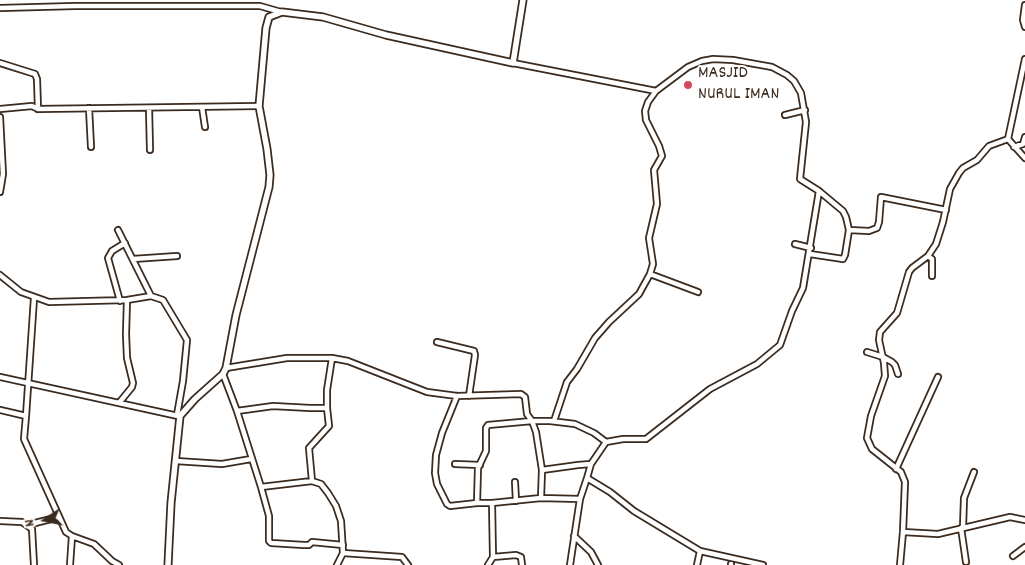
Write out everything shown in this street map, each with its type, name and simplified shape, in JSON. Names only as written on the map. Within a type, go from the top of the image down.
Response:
[{"type":"street","points":[[513,63],[523,0]]},
{"type":"street","points":[[0,8],[168,3],[267,7],[281,12],[323,17],[386,35],[513,63],[656,91]]},
{"type":"street","points":[[1025,4],[1023,20],[1025,27]]},
{"type":"street","points":[[178,416],[223,374],[226,368],[236,315],[269,187],[270,174],[267,149],[259,106],[266,28],[269,17],[267,7]]},
{"type":"street","points":[[269,17],[281,12]]},
{"type":"street","points":[[554,421],[567,382],[595,338],[639,294],[650,274],[653,264],[649,238],[657,204],[654,170],[662,156],[646,120],[645,111],[648,102],[656,91],[674,76],[696,63],[713,59],[733,60],[772,67],[787,74],[798,86],[804,110],[806,131],[800,177],[802,181],[819,191],[843,211],[849,230],[843,259],[810,254]]},
{"type":"street","points":[[1025,59],[1008,138],[1025,158]]},
{"type":"street","points":[[0,63],[35,74],[37,79],[38,109]]},
{"type":"street","points":[[1018,96],[1025,95]]},
{"type":"street","points":[[0,109],[32,106],[38,109],[259,106]]},
{"type":"street","points":[[89,108],[91,147]]},
{"type":"street","points":[[149,108],[150,150]]},
{"type":"street","points":[[202,108],[204,127]]},
{"type":"street","points":[[786,115],[804,110]]},
{"type":"street","points":[[0,117],[3,174],[0,192]]},
{"type":"street","points":[[1014,147],[1023,144],[1025,136]]},
{"type":"street","points":[[900,565],[904,532],[905,482],[901,472],[872,450],[867,438],[871,416],[885,376],[879,340],[880,332],[897,313],[909,272],[928,256],[936,244],[950,189],[963,168],[977,160],[993,143],[1008,138]]},
{"type":"street","points":[[570,565],[580,499],[590,464],[606,442],[623,439],[646,439],[710,389],[757,364],[780,345],[792,311],[803,288],[819,191]]},
{"type":"street","points":[[849,230],[869,231],[878,228],[881,197],[946,210]]},
{"type":"street","points":[[118,230],[151,296]]},
{"type":"street","points":[[120,301],[108,258],[112,251],[125,243]]},
{"type":"street","points":[[795,244],[810,248]]},
{"type":"street","points":[[133,259],[177,256]]},
{"type":"street","points":[[928,256],[932,259],[932,276]]},
{"type":"street","points":[[650,274],[698,292]]},
{"type":"street","points":[[0,275],[15,289],[34,298],[57,303],[120,301],[151,296],[163,300],[187,340],[184,381],[178,416],[168,565]]},
{"type":"street","points":[[34,298],[24,439],[66,532],[94,544],[112,561],[120,565]]},
{"type":"street","points":[[119,403],[133,383],[127,358],[127,300]]},
{"type":"street","points":[[437,342],[474,351],[469,396]]},
{"type":"street","points":[[867,352],[883,357],[895,365],[898,374]]},
{"type":"street","points":[[226,368],[287,358],[332,358],[348,361],[419,390],[457,396],[521,394],[525,397],[527,414],[536,432],[542,470],[541,498]]},
{"type":"street","points":[[312,481],[309,448],[329,426],[327,390],[332,358]]},
{"type":"street","points":[[223,374],[237,410],[269,516],[271,543],[309,545],[312,542],[343,545]]},
{"type":"street","points":[[0,377],[178,416]]},
{"type":"street","points":[[896,469],[938,377]]},
{"type":"street","points":[[457,396],[442,433],[436,455],[435,473],[437,484],[447,504],[450,506],[541,498],[580,499]]},
{"type":"street","points":[[237,410],[273,406],[327,408]]},
{"type":"street","points":[[0,410],[26,416]]},
{"type":"street","points":[[477,503],[477,483],[480,465],[486,451],[487,426],[532,421],[554,421],[575,424],[594,433],[606,442]]},
{"type":"street","points":[[176,461],[222,464],[251,459]]},
{"type":"street","points":[[455,464],[480,465]]},
{"type":"street","points":[[542,470],[590,464]]},
{"type":"street","points":[[966,562],[962,528],[964,498],[974,472]]},
{"type":"street","points":[[586,478],[610,492],[634,511],[700,551],[763,565]]},
{"type":"street","points":[[260,487],[312,481],[321,484],[336,506],[341,521],[343,554],[337,565]]},
{"type":"street","points":[[514,482],[516,501]]},
{"type":"street","points":[[488,565],[493,557],[492,503]]},
{"type":"street","points":[[27,525],[59,517]]},
{"type":"street","points":[[904,532],[938,534],[1010,517],[1025,520]]},
{"type":"street","points":[[0,521],[22,522],[32,529],[34,565]]},
{"type":"street","points":[[70,565],[72,536]]},
{"type":"street","points":[[574,536],[591,552],[598,565]]},
{"type":"street","points":[[1013,556],[1025,546]]},
{"type":"street","points":[[697,565],[700,551]]},
{"type":"street","points":[[343,554],[402,557],[408,565]]},
{"type":"street","points":[[493,557],[516,555],[521,557],[522,565]]},
{"type":"place","name":"MASJID NURUL IMAN","points":[[688,85]]}]
